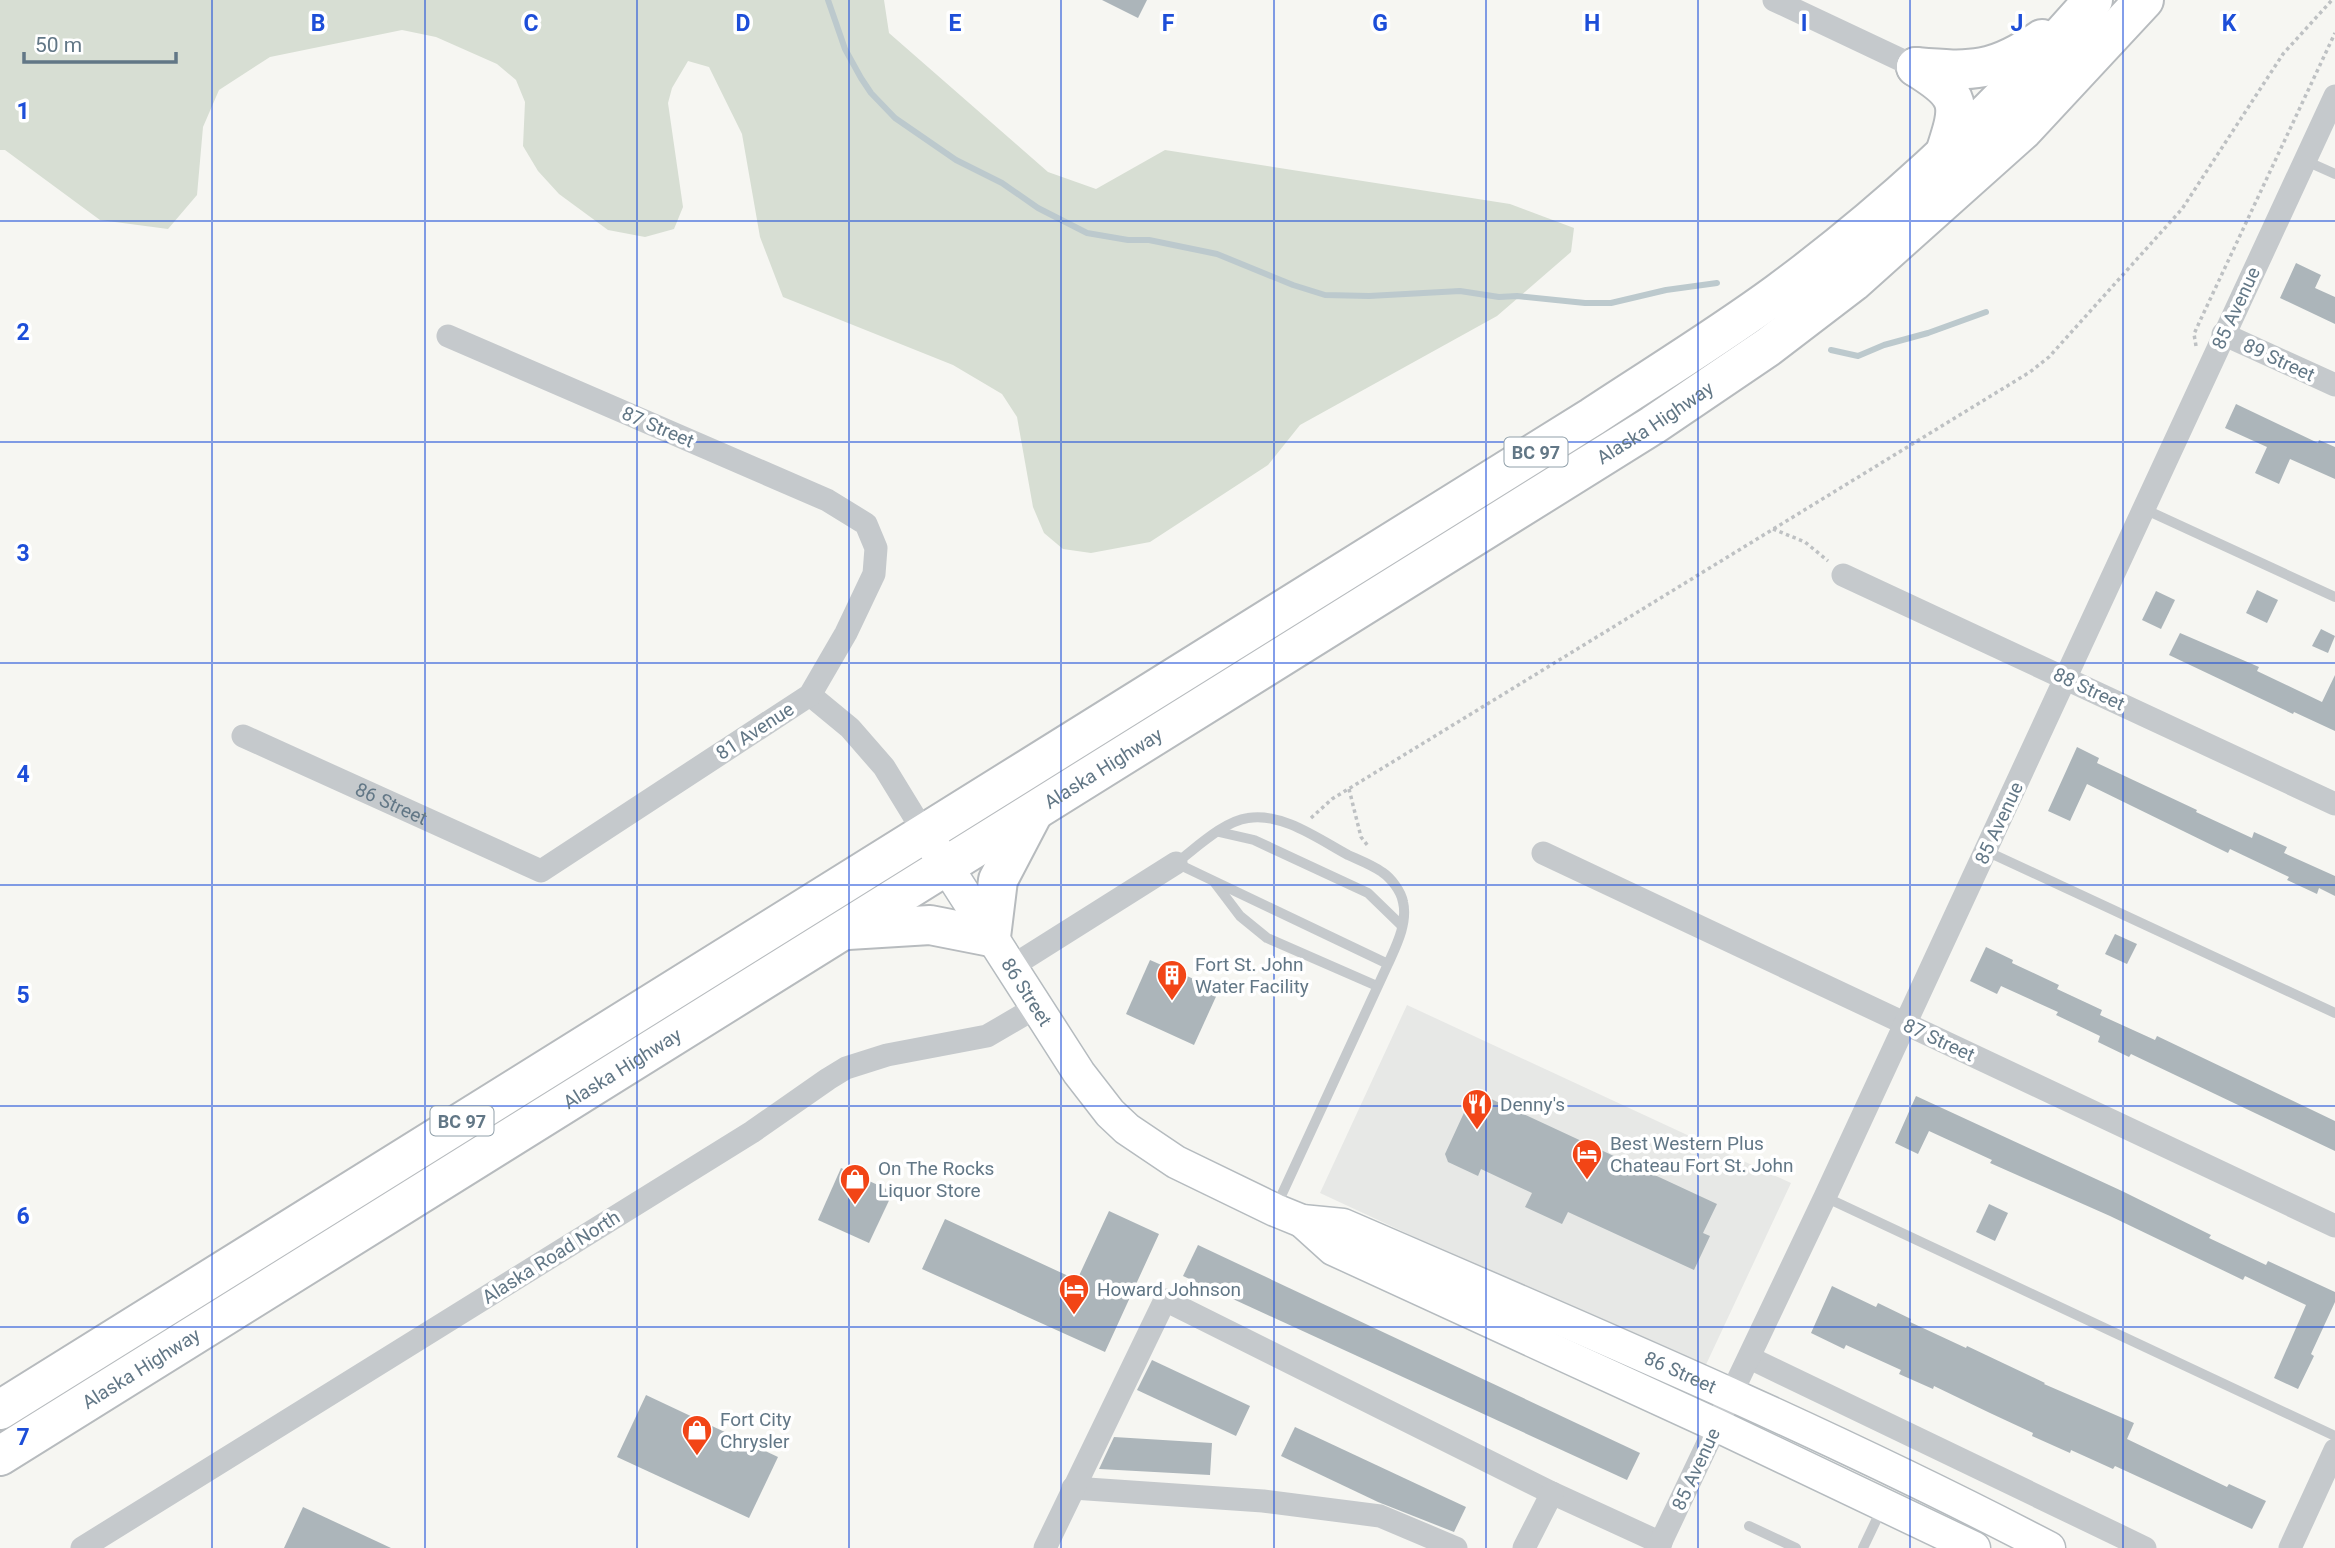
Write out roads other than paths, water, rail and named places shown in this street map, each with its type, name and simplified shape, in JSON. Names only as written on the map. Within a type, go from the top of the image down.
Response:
[{"type":"highway","name":"Alaska Highway","points":[[0,1456],[1653,425],[1768,347],[1853,282],[1995,156],[2023,130],[2144,0]]},
{"type":"highway","points":[[1916,67],[1976,70],[1999,64],[2019,55],[2088,5]]},
{"type":"highway","name":"Alaska Highway","points":[[0,1410],[1569,432],[1696,349],[1778,293],[1945,153],[2015,85],[2088,5]]},
{"type":"highway","points":[[1916,67],[1942,83],[1953,99],[1957,117],[1945,153]]},
{"type":"highway","points":[[844,930],[930,925],[1001,952],[998,880],[1033,813]]},
{"type":"main road","name":"86 Street","points":[[926,834],[1035,1008],[1096,1097],[1127,1129],[1176,1161],[1288,1215],[1333,1249],[1716,1425],[1974,1548]]},
{"type":"main road","name":"86 Street","points":[[1288,1215],[1343,1226],[1732,1393],[1958,1500],[2049,1548]]},
{"type":"street","points":[[1774,0],[1916,67]]},
{"type":"street","name":"85 Avenue","points":[[1659,1546],[1751,1358],[2335,96]]},
{"type":"street","name":"89 Street","points":[[2223,334],[2335,385]]},
{"type":"street","name":"87 Street","points":[[448,336],[827,500],[866,524]]},
{"type":"street","name":"81 Avenue","points":[[541,871],[810,695],[846,633],[874,575],[877,548],[866,524]]},
{"type":"street","name":"88 Street","points":[[1843,575],[2335,803]]},
{"type":"street","name":"86 Street","points":[[810,695],[850,728],[884,766],[926,834]]},
{"type":"street","name":"86 Street","points":[[243,736],[541,871]]},
{"type":"street","name":"87 Street","points":[[1543,852],[2335,1226]]},
{"type":"street","points":[[1001,952],[1176,863]]},
{"type":"street","name":"Alaska Road North","points":[[82,1548],[752,1132],[828,1079],[862,1062],[887,1055],[987,1036],[1035,1008]]},
{"type":"street","points":[[1045,1548],[1165,1300],[1659,1546]]},
{"type":"street","points":[[1751,1358],[2145,1548]]},
{"type":"street","points":[[2290,1548],[2335,1450]]},
{"type":"street","points":[[1073,1488],[1263,1501],[1380,1516],[1456,1548]]},
{"type":"street","points":[[1524,1548],[1552,1493]]},
{"type":"lane","points":[[2306,161],[2335,174]]},
{"type":"lane","points":[[2144,509],[2335,597]]},
{"type":"lane","points":[[1288,1215],[1377,986],[1388,964],[1397,945],[1404,918],[1403,901],[1394,883],[1382,872],[1301,830],[1265,818],[1250,817],[1234,821],[1176,863],[1388,964]]},
{"type":"lane","points":[[1219,832],[1254,840],[1368,893],[1402,926]]},
{"type":"lane","points":[[1986,851],[2335,1013]]},
{"type":"lane","points":[[1212,880],[1240,916],[1267,938],[1377,986]]},
{"type":"lane","points":[[1825,1197],[2335,1436]]},
{"type":"lane","points":[[1863,1548],[1883,1506]]},
{"type":"lane","points":[[1749,1526],[1796,1548]]},
{"type":"waterway","points":[[828,0],[845,49],[861,78],[895,118],[956,160],[1002,183],[1038,208],[1087,233],[1128,240],[1149,240],[1217,254],[1325,295],[1369,296],[1460,291],[1499,297],[1611,303],[1666,290],[1717,283]]},
{"type":"waterway","points":[[1831,350],[1858,356],[1986,312]]},
{"type":"place","name":"Fort St. John Water Facility","points":[[1172,1002]]},
{"type":"place","name":"Denny's","points":[[1477,1131]]},
{"type":"place","name":"Best Western Plus Chateau Fort St. John","points":[[1587,1181]]},
{"type":"place","name":"On The Rocks Liquor Store","points":[[855,1206]]},
{"type":"place","name":"Howard Johnson","points":[[1074,1316]]},
{"type":"place","name":"Fort City Chrysler","points":[[697,1457]]}]
